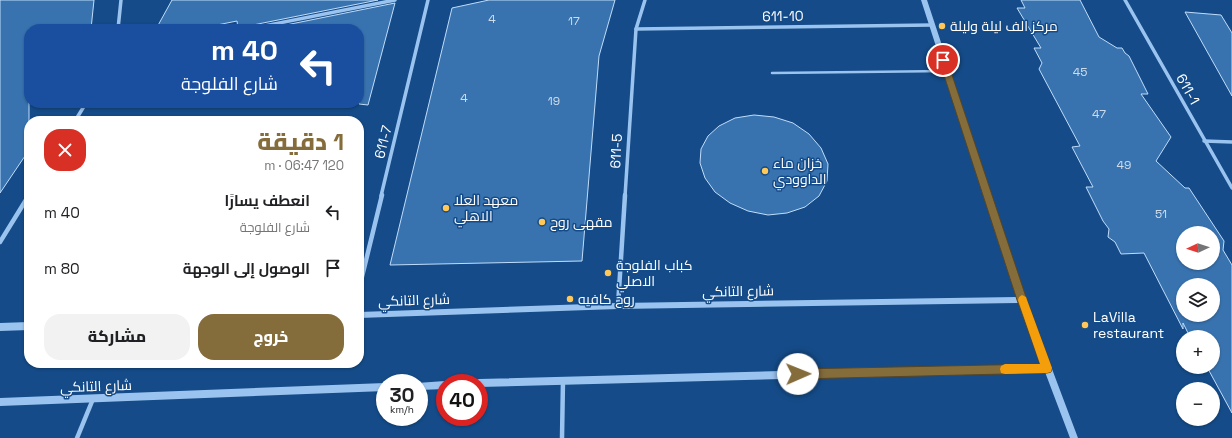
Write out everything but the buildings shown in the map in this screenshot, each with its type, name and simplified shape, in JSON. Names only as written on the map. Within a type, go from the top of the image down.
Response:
[{"type":"street","points":[[119,24],[121,0]]},
{"type":"street","points":[[274,24],[395,0]]},
{"type":"street","name":"611-7","points":[[364,268],[428,0]]},
{"type":"street","name":"611-5","points":[[618,306],[636,29],[645,0]]},
{"type":"street","points":[[924,0],[1022,300],[1074,438]]},
{"type":"street","name":"611-1","points":[[1125,0],[1232,188]]},
{"type":"street","name":"611-10","points":[[636,29],[932,25]]},
{"type":"street","points":[[1204,141],[1232,142]]},
{"type":"street","points":[[0,242],[24,203]]},
{"type":"street","name":"شارع التانكي","points":[[364,315],[618,306],[1022,300]]},
{"type":"street","points":[[0,327],[24,326]]},
{"type":"street","points":[[488,383],[1047,368]]},
{"type":"street","points":[[562,438],[563,380]]},
{"type":"street","name":"شارع التانكي","points":[[0,402],[376,387]]},
{"type":"street","points":[[76,438],[93,399]]},
{"type":"lane","points":[[772,73],[947,71]]},
{"type":"slow traffic","points":[[1005,369],[1047,368],[1022,300]]},
{"type":"place","name":"مركز الف ليلة وليلة","points":[[942,26]]},
{"type":"place","name":"خزان ماء الداوودي","points":[[765,171]]},
{"type":"place","name":"معهد العلا الاهلي","points":[[446,208]]},
{"type":"place","name":"مقهى روح","points":[[542,222]]},
{"type":"place","name":"كباب الفلوجة الاصلي","points":[[608,273]]},
{"type":"place","name":"روح كافيه","points":[[570,299]]},
{"type":"place","name":"LaVilla restaurant","points":[[1085,325]]},
{"type":"route","points":[[798,374],[1047,368],[1022,300],[943,60]]}]
